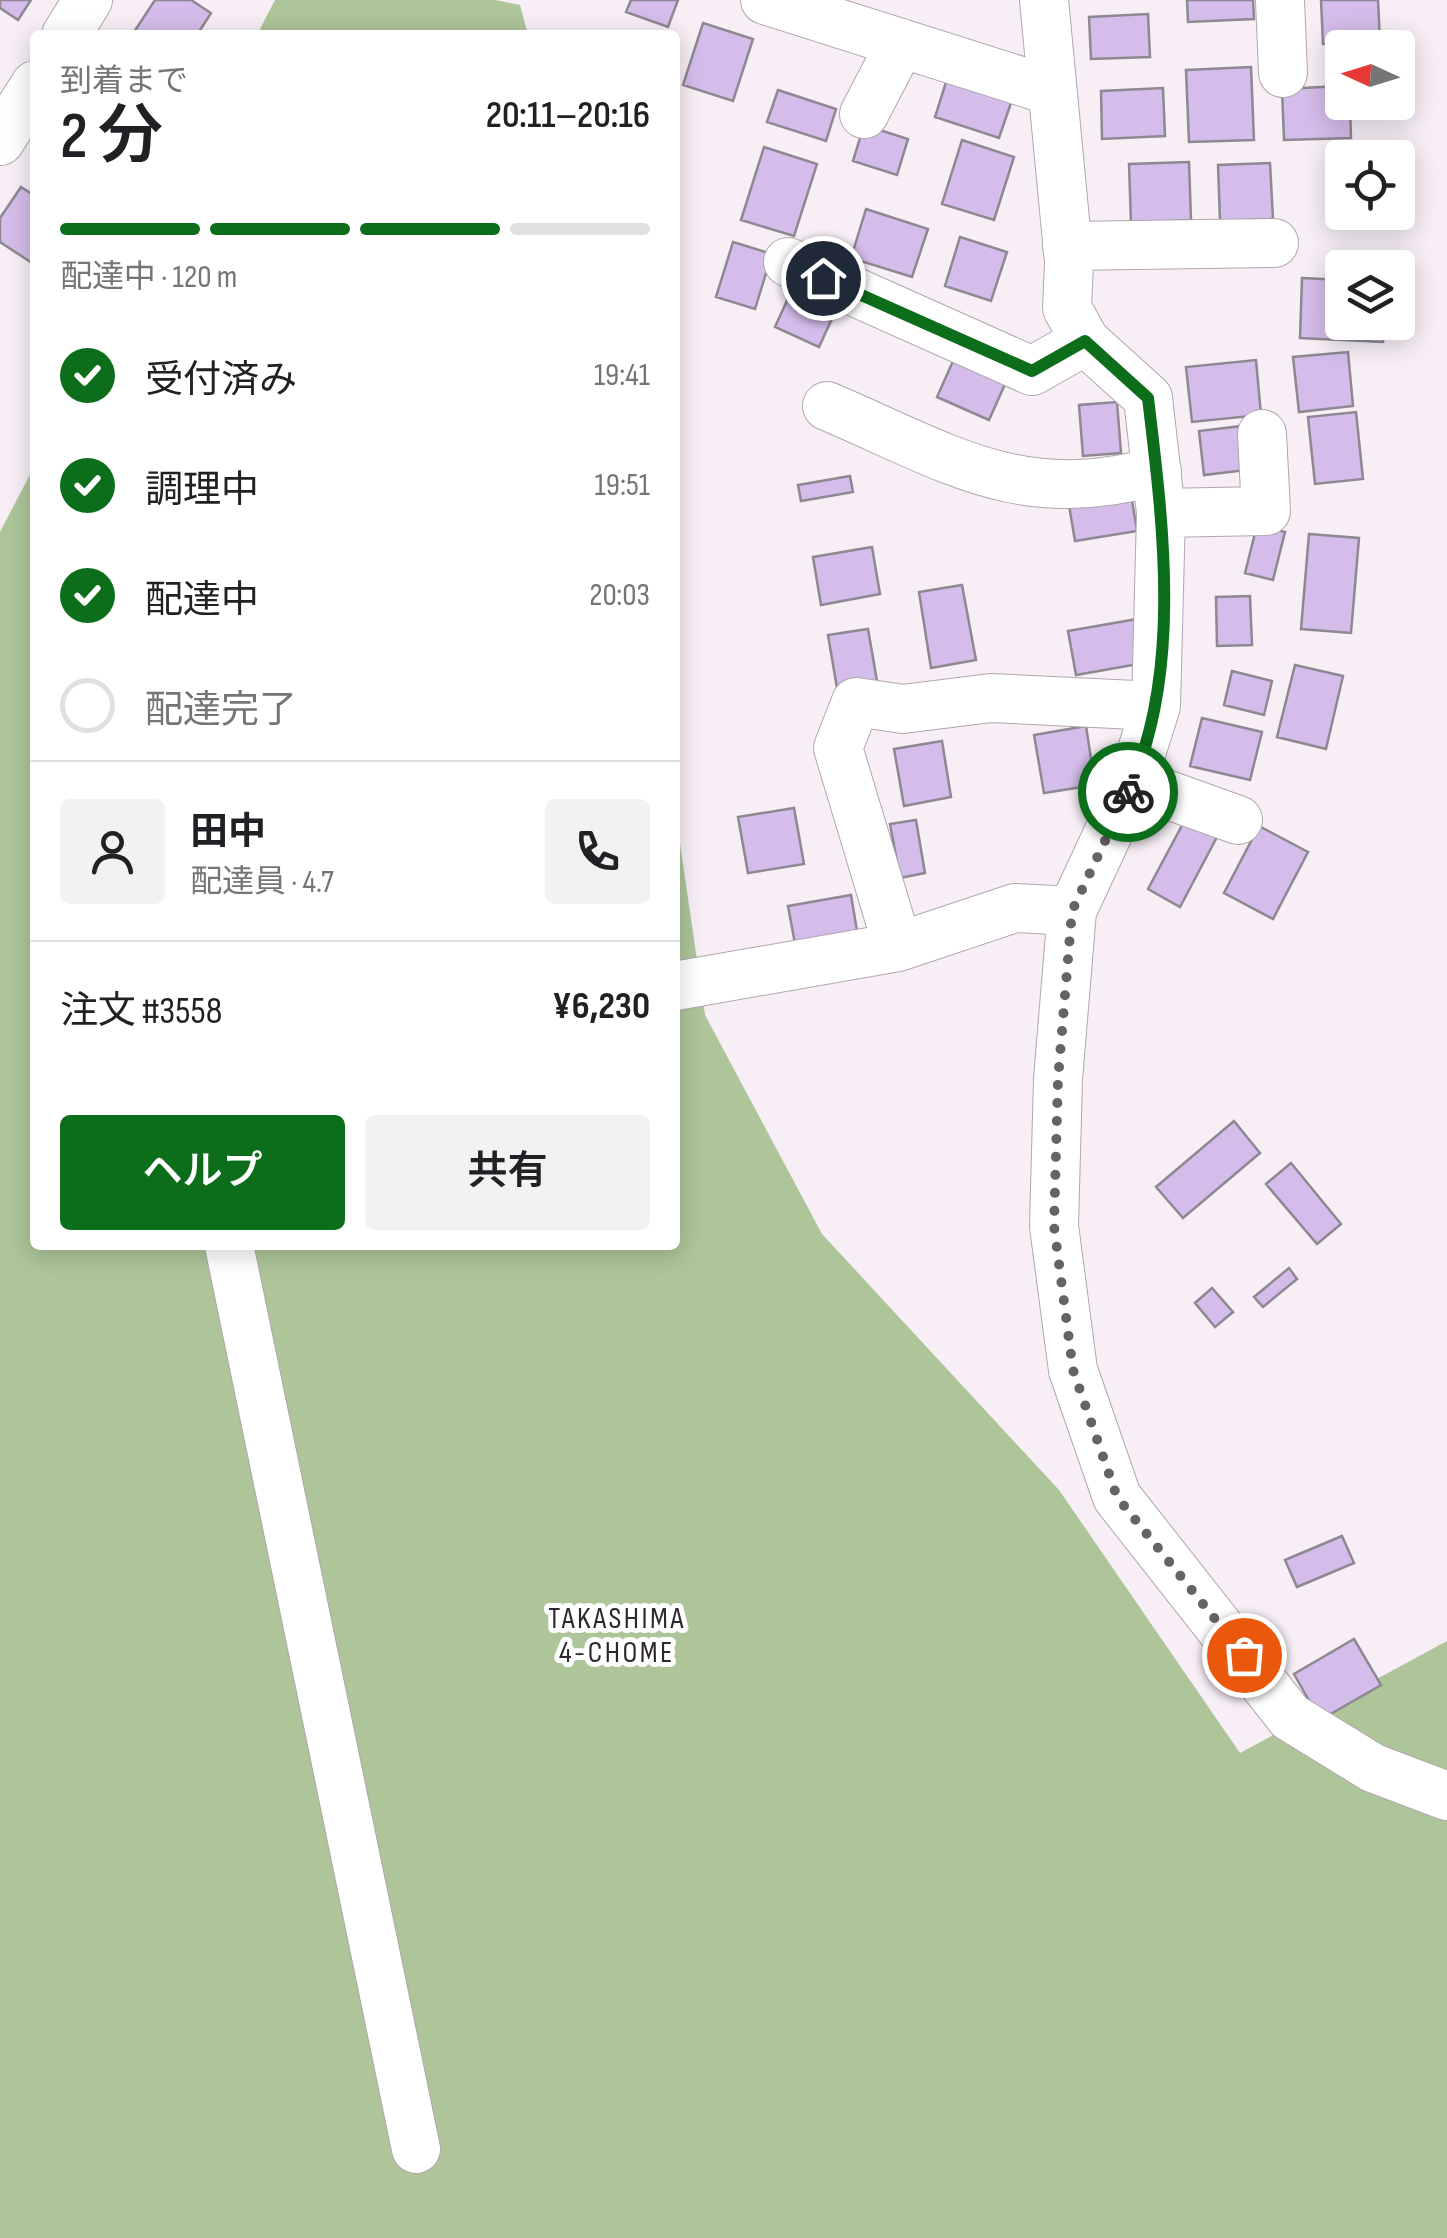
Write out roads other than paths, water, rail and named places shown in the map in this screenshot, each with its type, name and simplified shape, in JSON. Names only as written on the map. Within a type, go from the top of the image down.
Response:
[{"type":"street","points":[[69,30],[88,0]]},
{"type":"street","points":[[765,0],[1052,92]]},
{"type":"street","points":[[1044,0],[1067,246],[1067,308],[1085,341],[1148,398],[1159,492],[1156,706],[1132,782],[1072,911],[1058,1079],[1054,1226],[1073,1370],[1117,1497],[1290,1716],[1373,1768],[1447,1796]]},
{"type":"street","points":[[1280,0],[1283,73]]},
{"type":"street","points":[[864,114],[901,44]]},
{"type":"street","points":[[0,142],[30,93]]},
{"type":"street","points":[[1067,246],[1274,243]]},
{"type":"street","points":[[788,262],[1032,371],[1085,341]]},
{"type":"street","points":[[827,406],[1001,480],[1066,487],[1116,482],[1266,511],[1262,434]]},
{"type":"street","points":[[898,947],[838,748],[856,702],[903,710],[992,698],[1156,706]]},
{"type":"street","points":[[1132,782],[1238,820]]},
{"type":"street","points":[[680,985],[898,947],[1015,908],[1072,911]]},
{"type":"street","points":[[229,1250],[416,2149]]},
{"type":"district","name":"TAKASHIMA 4-CHOME","points":[[617,1635]]}]
